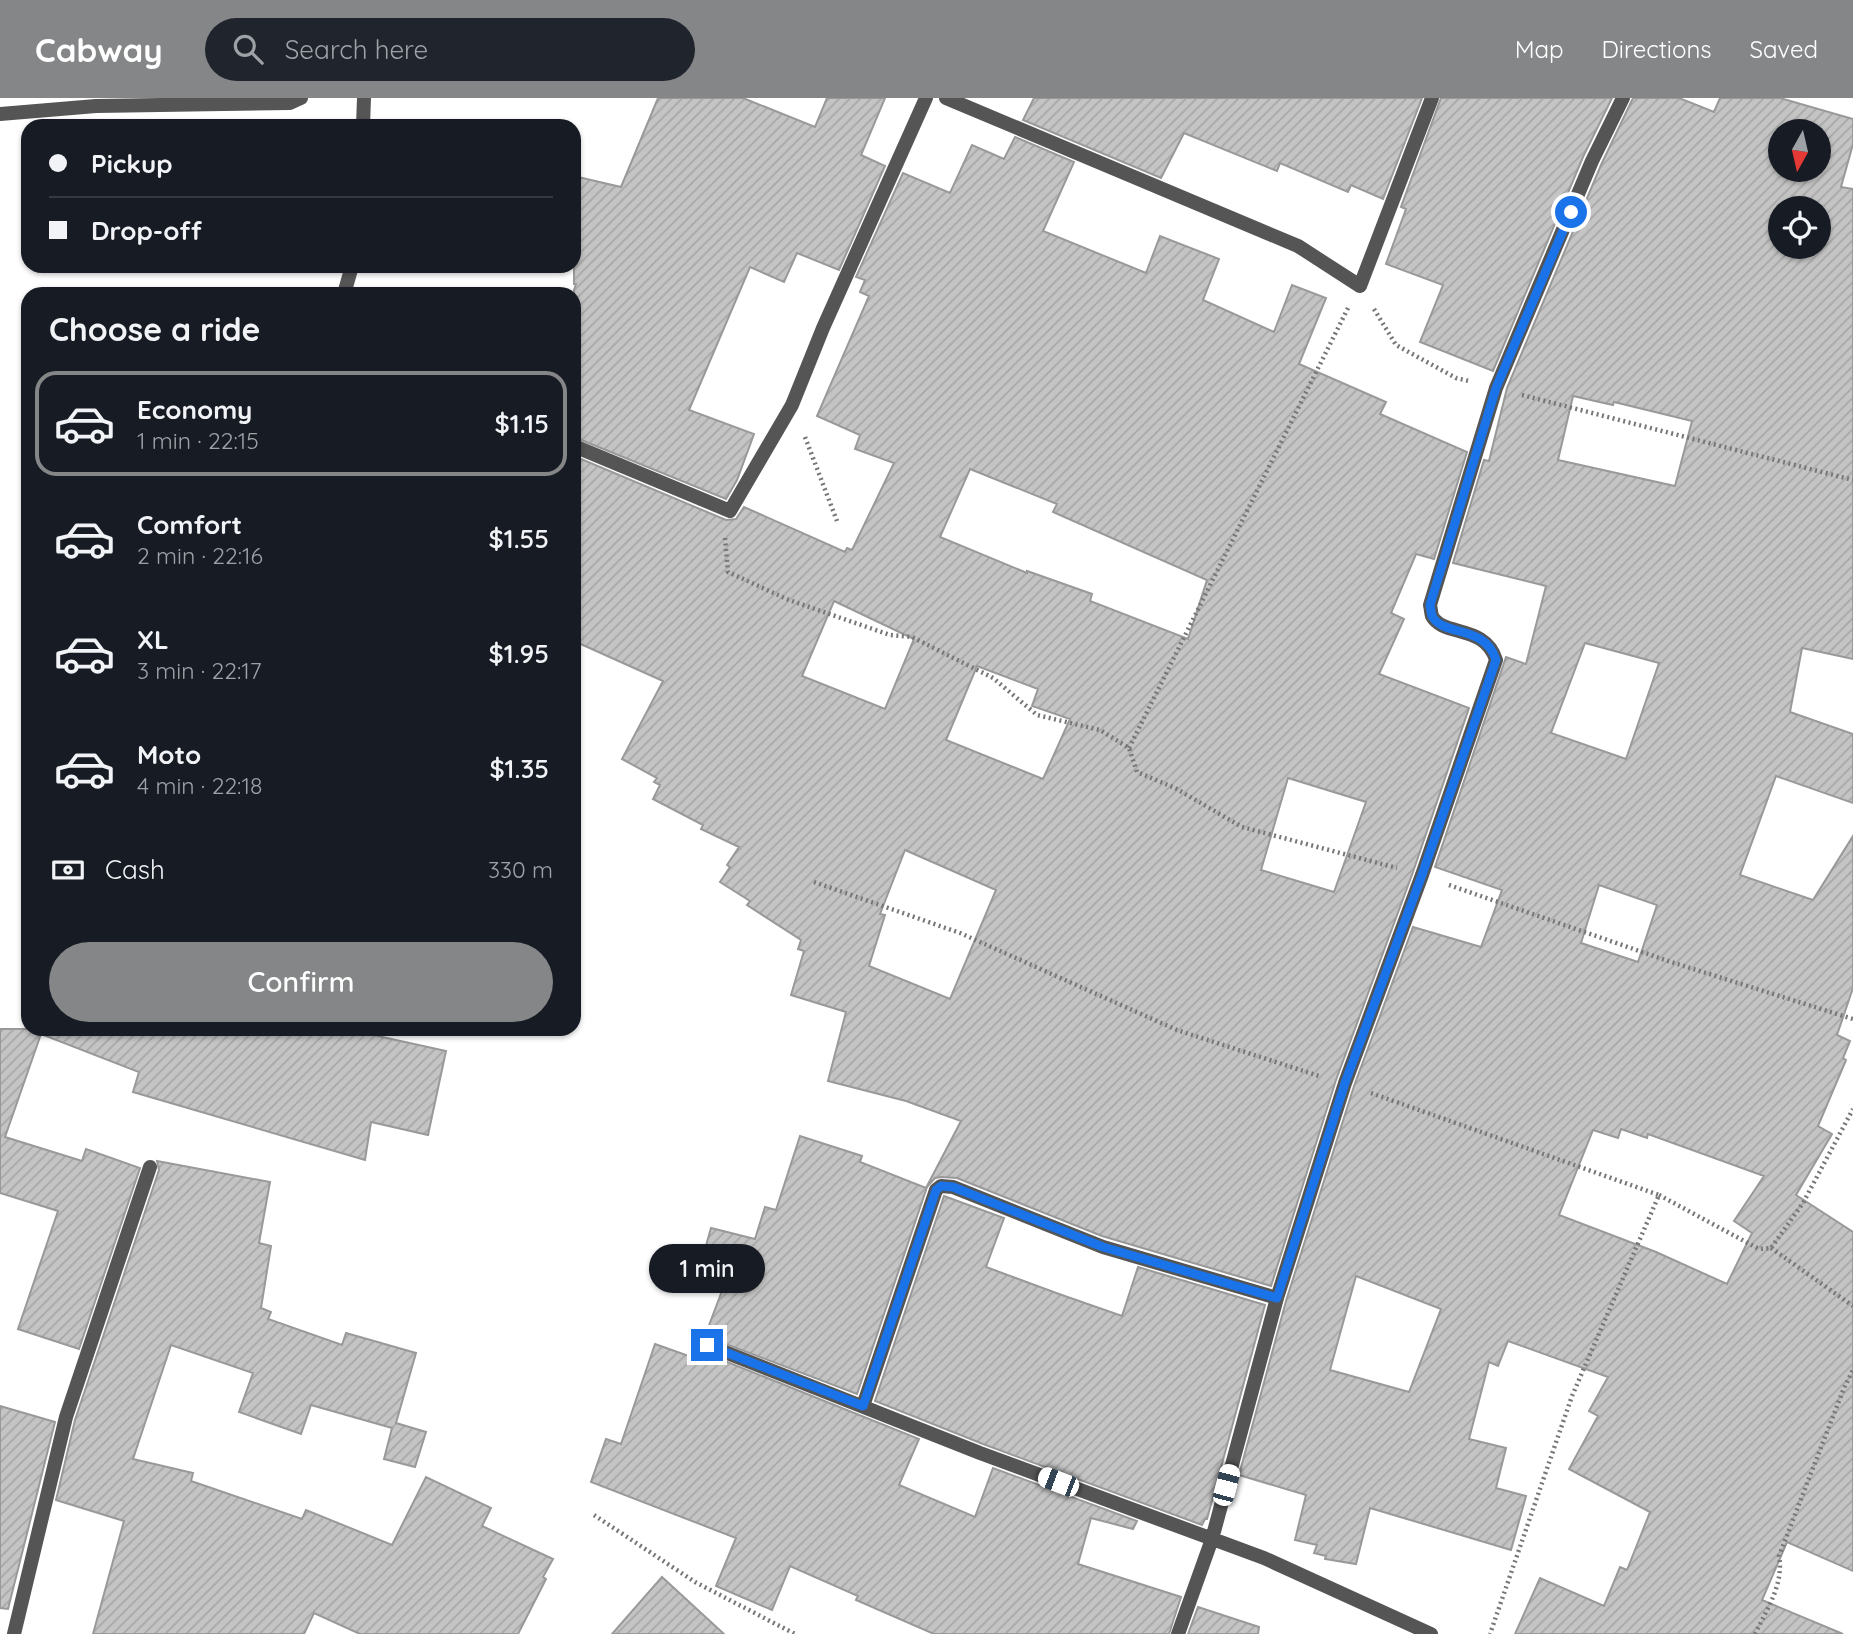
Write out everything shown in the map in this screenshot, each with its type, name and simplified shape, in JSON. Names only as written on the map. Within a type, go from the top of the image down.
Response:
[{"type":"street","points":[[0,114],[113,102],[290,103],[301,98]]},
{"type":"street","points":[[363,119],[364,98]]},
{"type":"street","points":[[581,449],[730,512],[792,405],[823,328],[926,98]]},
{"type":"street","points":[[946,98],[1298,246],[1360,286],[1432,98]]},
{"type":"street","points":[[1178,1634],[1212,1539],[1277,1298],[1345,1083],[1422,875],[1496,660],[1493,651],[1481,638],[1438,622],[1432,616],[1430,605],[1496,388],[1592,161],[1623,98]]},
{"type":"street","points":[[14,1634],[66,1417],[150,1167]]},
{"type":"street","points":[[863,1406],[936,1190],[941,1186],[953,1187],[1103,1247],[1277,1298]]},
{"type":"street","points":[[707,1345],[980,1453],[1264,1558],[1431,1634]]},
{"type":"path","points":[[1360,286],[1396,345],[1456,378],[1853,480]]},
{"type":"path","points":[[1129,748],[1360,286]]},
{"type":"path","points":[[792,405],[837,520]]},
{"type":"path","points":[[730,512],[725,539],[728,572],[789,600],[890,635],[912,637],[993,678],[1037,715],[1100,730],[1129,748],[1137,772],[1175,788],[1242,827],[1422,875],[1671,962],[1853,1019]]},
{"type":"path","points":[[1771,1248],[1803,1203],[1853,1109]]},
{"type":"path","points":[[1659,1195],[1759,1248],[1771,1248],[1853,1306]]},
{"type":"path","points":[[1755,1634],[1777,1587],[1782,1570],[1779,1556],[1853,1370]]},
{"type":"path","points":[[594,1515],[695,1582],[795,1634]]},
{"type":"building","points":[[658,98],[743,98],[815,127],[827,98],[885,98],[861,155],[885,166],[839,270],[797,253],[784,282],[750,267],[689,410],[754,434],[737,480],[726,499],[581,440],[581,287],[575,287],[574,273],[581,273],[581,178],[621,187]]},
{"type":"building","points":[[1034,98],[1422,98],[1383,199],[1351,185],[1348,192],[1280,163],[1277,171],[1184,133],[1161,178],[1023,120]]},
{"type":"building","points":[[1441,98],[1612,98],[1583,157],[1493,371],[1420,342],[1443,285],[1386,264],[1406,209],[1401,207]]},
{"type":"building","points":[[1633,98],[1679,98],[1714,112],[1720,98],[1780,98],[1853,119],[1853,144],[1841,187],[1853,189],[1853,659],[1802,648],[1790,712],[1853,734],[1853,803],[1776,776],[1740,875],[1813,900],[1853,836],[1853,988],[1837,1035],[1850,1041],[1843,1058],[1846,1060],[1818,1126],[1832,1134],[1796,1195],[1853,1232],[1853,1571],[1787,1542],[1762,1600],[1843,1634],[1515,1634],[1540,1578],[1604,1606],[1620,1567],[1627,1570],[1650,1512],[1569,1469],[1598,1416],[1589,1411],[1608,1377],[1508,1341],[1498,1366],[1489,1362],[1469,1439],[1506,1448],[1496,1488],[1526,1496],[1511,1550],[1370,1508],[1356,1564],[1325,1559],[1326,1556],[1314,1553],[1317,1545],[1295,1540],[1306,1495],[1239,1475],[1286,1301],[1354,1086],[1413,927],[1481,947],[1502,890],[1435,867],[1506,657],[1526,664],[1546,586],[1453,563],[1484,460],[1489,461],[1507,388],[1601,165]],"holes":[[[1573,396],[1613,405],[1614,402],[1692,421],[1675,486],[1558,460]],[[1585,643],[1659,663],[1626,759],[1551,733]],[[1599,885],[1657,905],[1638,962],[1581,943]],[[1621,1129],[1647,1138],[1648,1134],[1764,1176],[1734,1221],[1752,1233],[1727,1284],[1656,1252],[1559,1215],[1593,1130],[1618,1138]],[[1356,1276],[1441,1309],[1409,1392],[1330,1370]]]},
{"type":"building","points":[[1015,137],[1074,162],[1043,231],[1146,273],[1160,236],[1219,259],[1203,300],[1274,332],[1292,285],[1326,298],[1299,364],[1386,402],[1380,414],[1467,452],[1434,559],[1416,554],[1391,613],[1404,619],[1379,674],[1469,708],[1413,872],[1336,1080],[1271,1286],[1102,1236],[957,1178],[935,1178],[927,1187],[857,1394],[705,1336],[731,1267],[702,1260],[711,1228],[755,1239],[765,1207],[776,1210],[800,1136],[862,1156],[860,1162],[926,1188],[961,1121],[906,1101],[828,1081],[846,1012],[791,995],[804,951],[798,949],[801,940],[747,905],[750,901],[720,882],[739,847],[701,829],[703,825],[653,799],[660,785],[654,782],[657,778],[622,759],[663,681],[581,644],[581,459],[726,520],[736,519],[744,507],[845,552],[847,548],[852,550],[894,463],[855,449],[860,435],[817,416],[869,296],[860,292],[865,280],[856,277],[903,173],[950,193],[972,145],[1004,159]],"holes":[[[970,469],[1057,504],[1053,512],[1207,580],[1188,639],[1090,601],[1092,594],[1027,573],[940,537]],[[834,601],[914,639],[885,709],[802,676]],[[977,666],[1038,689],[1032,706],[1070,719],[1043,779],[946,740]],[[1288,778],[1366,802],[1334,892],[1261,870]],[[905,850],[996,890],[950,999],[869,966],[885,915],[880,914]]]},
{"type":"building","points":[[0,1029],[21,1029],[21,1036],[40,1036],[5,1137],[82,1161],[86,1149],[140,1168],[79,1349],[18,1329],[58,1211],[0,1193]]},
{"type":"building","points":[[46,1036],[378,1036],[446,1051],[428,1135],[371,1122],[365,1160],[133,1092],[139,1072]]},
{"type":"building","points":[[157,1161],[270,1182],[259,1243],[271,1246],[261,1308],[271,1312],[268,1319],[342,1345],[346,1333],[416,1353],[396,1423],[426,1432],[415,1467],[384,1459],[392,1428],[311,1405],[301,1434],[239,1412],[253,1373],[171,1345],[133,1459],[193,1473],[191,1481],[302,1519],[306,1510],[392,1545],[426,1477],[491,1508],[482,1526],[553,1559],[543,1577],[546,1579],[518,1634],[360,1634],[314,1613],[304,1634],[93,1634],[124,1521],[56,1500],[75,1420],[159,1170]]},
{"type":"building","points":[[944,1196],[1004,1218],[986,1267],[1122,1316],[1138,1267],[1265,1305],[1207,1519],[1202,1525],[875,1401]]},
{"type":"building","points":[[655,1344],[697,1359],[700,1351],[919,1439],[899,1485],[975,1517],[993,1468],[1137,1521],[1133,1529],[1091,1518],[1078,1564],[1181,1597],[1169,1634],[934,1634],[856,1600],[858,1596],[790,1566],[772,1610],[716,1586],[736,1538],[591,1482],[606,1439],[621,1444]]},
{"type":"building","points":[[0,1406],[55,1422],[8,1609],[0,1608]]},
{"type":"building","points":[[662,1577],[724,1634],[612,1634]]},
{"type":"building","points":[[1198,1607],[1259,1627],[1258,1634],[1188,1634]]},
{"type":"route","points":[[707,1345],[863,1406],[936,1190],[941,1186],[953,1187],[1103,1247],[1277,1298],[1345,1083],[1422,875],[1496,660],[1493,651],[1481,638],[1438,622],[1432,616],[1430,605],[1496,388],[1571,212]]}]
